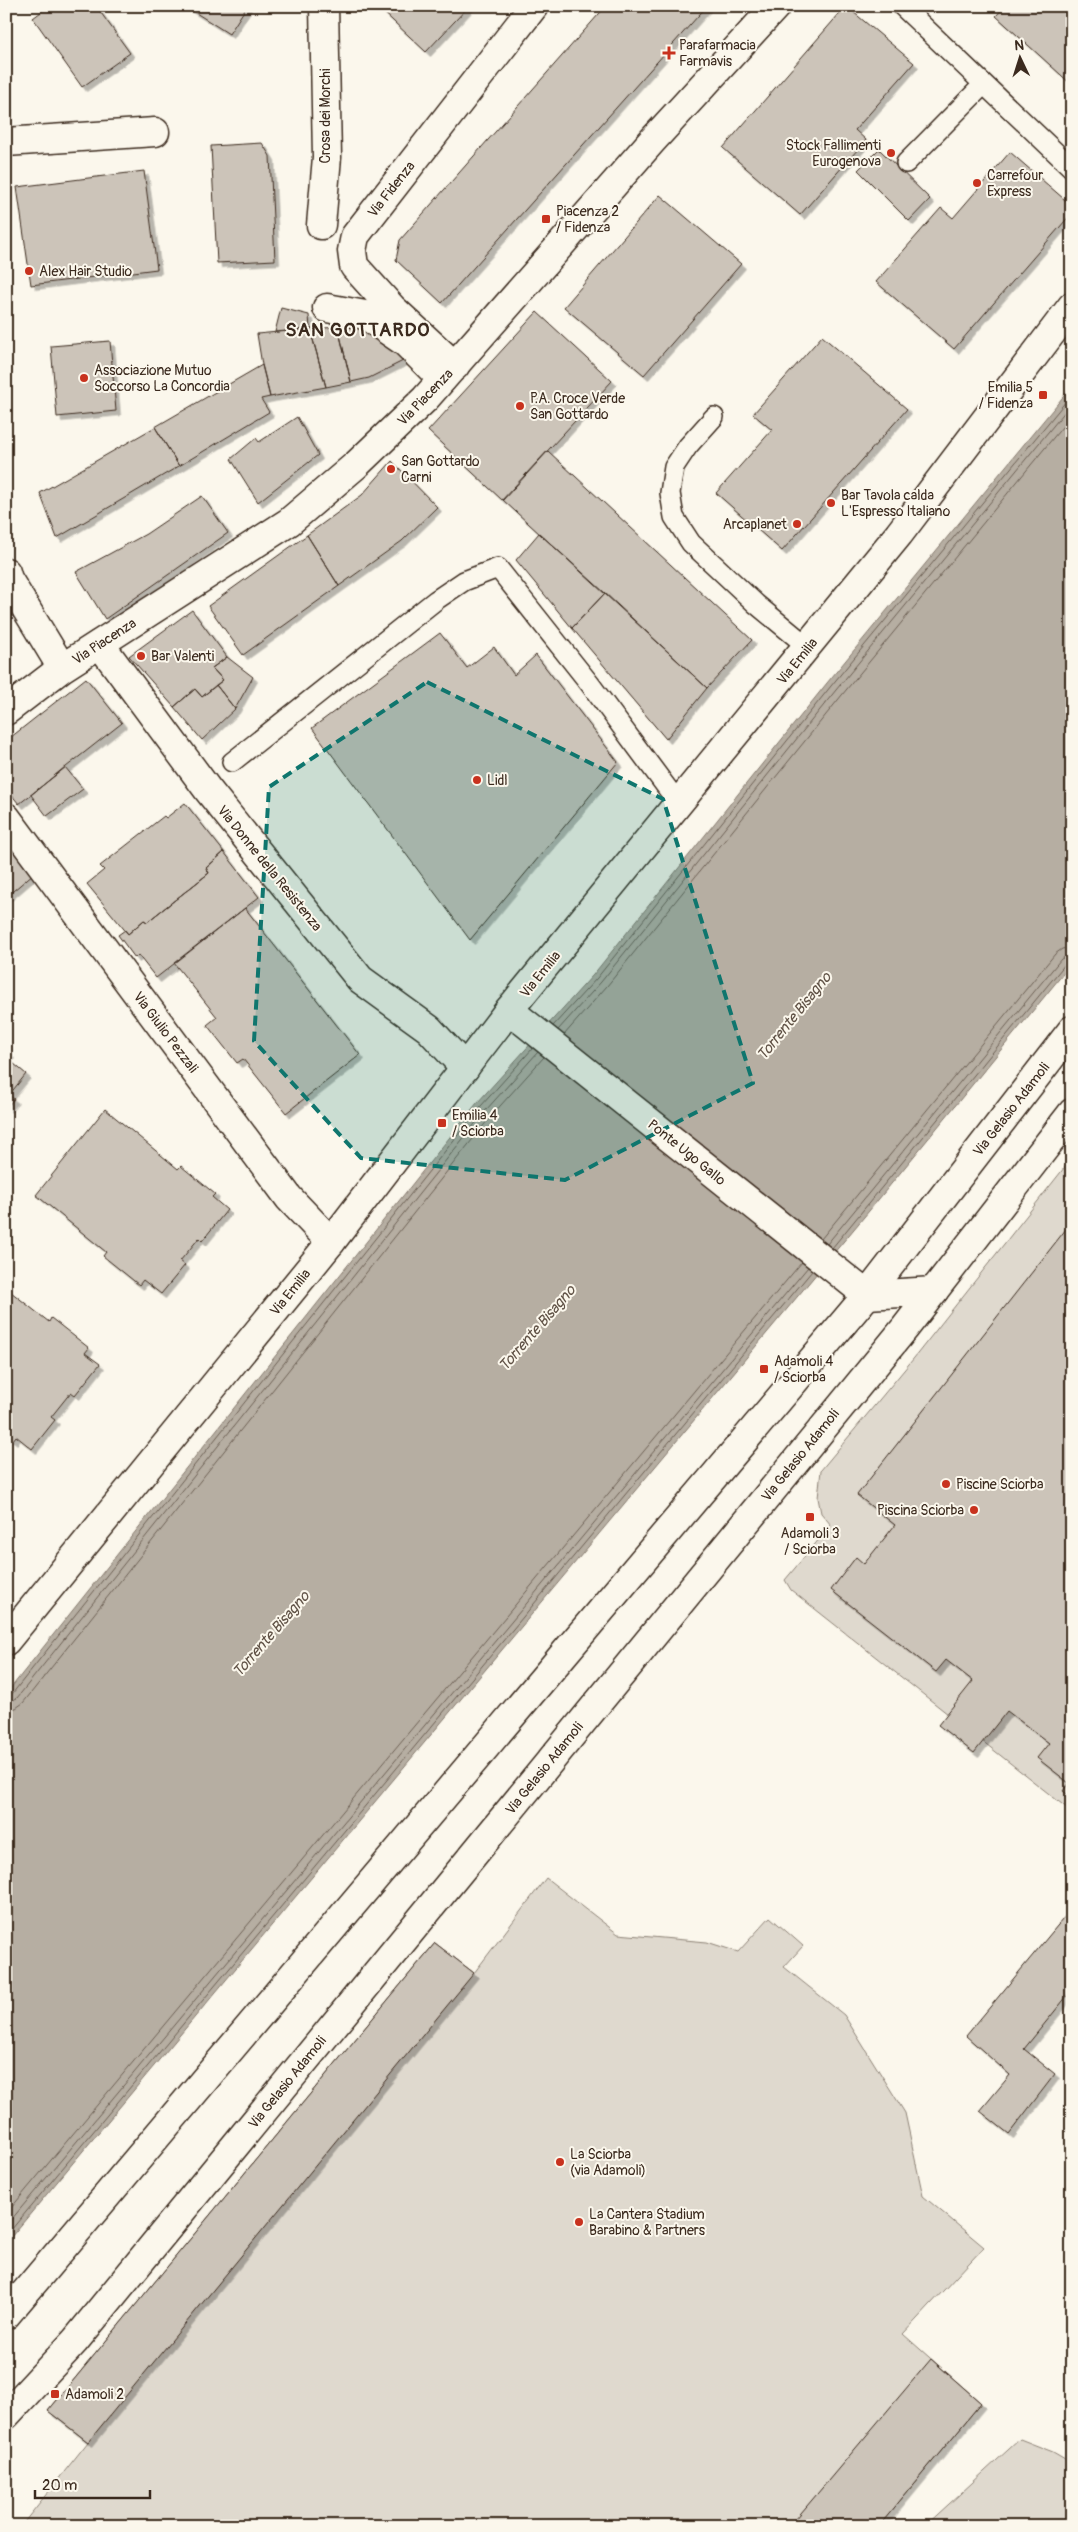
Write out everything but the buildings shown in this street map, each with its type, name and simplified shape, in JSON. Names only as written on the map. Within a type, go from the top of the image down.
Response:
[{"type":"main road","name":"Crosa dei Morchi","points":[[322,225],[327,157],[324,6]]},
{"type":"main road","name":"Via Fidenza","points":[[448,373],[354,266],[352,251],[355,236],[534,6]]},
{"type":"main road","name":"Via Piacenza","points":[[6,711],[62,668],[289,522],[356,465],[448,373],[652,141],[776,6]]},
{"type":"main road","points":[[6,142],[155,132]]},
{"type":"main road","name":"Via Emilia","points":[[6,1641],[331,1242],[509,1010],[899,534],[1072,306]]},
{"type":"main road","points":[[327,308],[365,315],[448,373]]},
{"type":"main road","points":[[6,572],[8,579],[62,668]]},
{"type":"main road","name":"Via Donne della Resistenza","points":[[100,644],[208,790],[360,979],[429,1029],[465,1068]]},
{"type":"main road","name":"Via Giulio Pezzali","points":[[6,817],[289,1198],[331,1242]]},
{"type":"main road","name":"Ponte Ugo Gallo","points":[[509,1010],[867,1295]]},
{"type":"main road","name":"Via Gelasio Adamoli","points":[[6,2315],[867,1295],[1072,1030]]},
{"type":"main road","name":"Via Gelasio Adamoli","points":[[6,2416],[75,2341],[934,1291],[1072,1113]]},
{"type":"main road","points":[[867,1295],[934,1291]]},
{"type":"lane","points":[[902,6],[1072,168]]},
{"type":"lane","points":[[906,163],[983,85]]},
{"type":"lane","points":[[714,417],[688,446],[674,467],[670,493],[674,517],[691,542],[756,604],[808,647]]},
{"type":"lane","points":[[232,762],[436,600],[464,581],[498,568],[590,684],[679,804]]},
{"type":"highlighted area","points":[[427,682],[663,799],[753,1083],[565,1180],[361,1158],[254,1041],[269,787]]},
{"type":"shaded area","name":"Piscine Sciorba","points":[[1072,1158],[1072,1812],[791,1590],[785,1580],[831,1525],[821,1513],[818,1498],[821,1470],[914,1358]]},
{"type":"shaded area","name":"La Cantera Stadium Barabino & Partners","points":[[546,1878],[618,1934],[707,1942],[738,1952],[770,1917],[803,1946],[784,1967],[844,2015],[905,2113],[923,2196],[984,2247],[903,2334],[981,2403],[879,2526],[21,2526],[88,2442],[48,2411],[435,1943],[474,1973]]},
{"type":"shaded area","points":[[1020,2439],[1053,2452],[1072,2463],[1072,2526],[925,2526]]},
{"type":"water","name":"Torrente Bisagno","points":[[1072,386],[1072,963],[869,1211],[6,2243],[6,1694],[477,1103],[593,975],[827,683]]},
{"type":"place","name":"Parafarmacia Farmavis","points":[[669,53]]},
{"type":"place","name":"Stock Fallimenti Eurogenova","points":[[891,153]]},
{"type":"place","name":"Carrefour Express","points":[[977,183]]},
{"type":"place","name":"Piacenza 2 / Fidenza","points":[[546,219]]},
{"type":"place","name":"Alex Hair Studio","points":[[29,271]]},
{"type":"place","name":"Associazione Mutuo Soccorso La Concordia","points":[[84,378]]},
{"type":"place","name":"Emilia 5 / Fidenza","points":[[1043,395]]},
{"type":"place","name":"P.A. Croce Verde San Gottardo","points":[[520,406]]},
{"type":"place","name":"San Gottardo Carni","points":[[391,469]]},
{"type":"place","name":"Bar Tavola calda L'Espresso Italiano","points":[[831,503]]},
{"type":"place","name":"Arcaplanet","points":[[797,524]]},
{"type":"place","name":"Bar Valenti","points":[[141,656]]},
{"type":"place","name":"Lidl","points":[[477,780]]},
{"type":"place","name":"Emilia 4 / Sciorba","points":[[442,1123]]},
{"type":"place","name":"Adamoli 4 / Sciorba","points":[[764,1369]]},
{"type":"place","name":"Piscine Sciorba","points":[[946,1484]]},
{"type":"place","name":"Piscina Sciorba","points":[[974,1510]]},
{"type":"place","name":"Adamoli 3 / Sciorba","points":[[810,1517]]},
{"type":"place","name":"La Sciorba (via Adamoli)","points":[[560,2162]]},
{"type":"place","name":"La Cantera Stadium Barabino & Partners","points":[[579,2222]]},
{"type":"place","name":"Adamoli 2","points":[[55,2394]]},
{"type":"district","name":"SAN GOTTARDO","points":[[358,329]]}]
